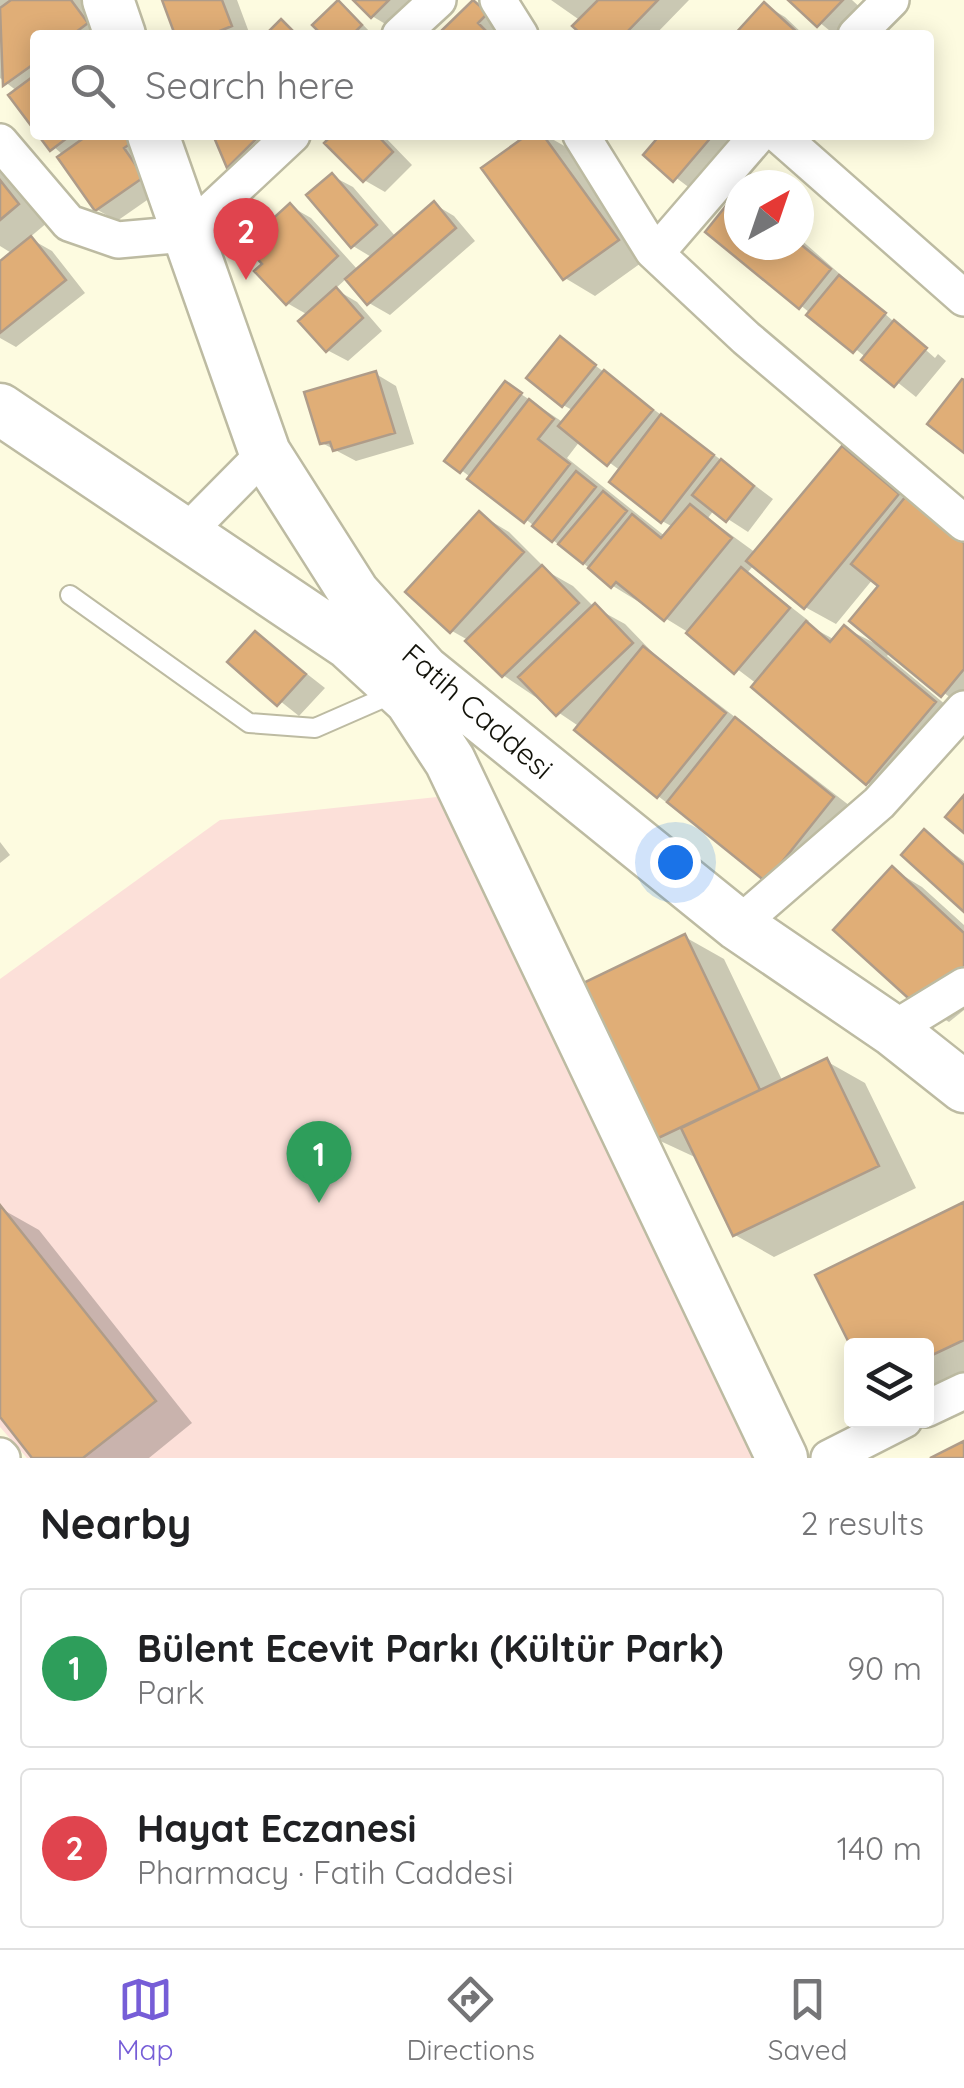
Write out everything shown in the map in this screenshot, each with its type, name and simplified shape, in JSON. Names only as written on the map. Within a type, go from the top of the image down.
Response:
[{"type":"street","points":[[108,0],[118,30]]},
{"type":"street","points":[[405,30],[438,0]]},
{"type":"street","points":[[498,0],[517,30]]},
{"type":"street","points":[[861,30],[891,0]]},
{"type":"street","name":"Fatih Caddesi","points":[[155,140],[266,453],[354,593],[424,671],[473,741],[892,1030],[964,1086]]},
{"type":"street","points":[[0,142],[69,223],[118,240],[186,234],[287,140]]},
{"type":"street","points":[[584,140],[656,252],[746,338],[964,524]]},
{"type":"street","points":[[656,252],[754,140]]},
{"type":"street","points":[[786,140],[964,298]]},
{"type":"street","points":[[0,409],[349,644],[398,689],[473,741],[782,1458]]},
{"type":"street","points":[[185,534],[266,453]]},
{"type":"street","points":[[738,925],[879,803],[964,709]]},
{"type":"street","points":[[892,1030],[964,986]]},
{"type":"street","points":[[934,1405],[964,1390]]},
{"type":"street","points":[[829,1458],[888,1428]]},
{"type":"lane","points":[[70,594],[249,723],[315,728],[391,697],[398,689]]},
{"type":"shaded area","points":[[437,797],[763,1458],[27,1458],[0,1427],[0,979],[220,820]]},
{"type":"building","points":[[11,0],[71,0],[88,23],[79,30],[30,30],[30,67],[3,86],[0,8]]},
{"type":"building","points":[[162,0],[222,0],[232,26],[222,30],[173,30]]},
{"type":"building","points":[[338,0],[362,25],[357,30],[317,30],[312,25]]},
{"type":"building","points":[[353,0],[389,0],[371,18]]},
{"type":"building","points":[[473,0],[488,13],[478,23],[485,30],[442,30]]},
{"type":"building","points":[[598,0],[658,0],[629,30],[576,30],[572,26]]},
{"type":"building","points":[[788,0],[843,0],[817,27]]},
{"type":"building","points":[[764,2],[795,30],[739,30]]},
{"type":"building","points":[[281,19],[292,30],[270,30]]},
{"type":"building","points":[[30,79],[30,124],[8,95]]},
{"type":"building","points":[[42,140],[64,140],[50,151]]},
{"type":"building","points":[[81,140],[127,140],[130,144],[124,148],[144,177],[95,211],[57,157]]},
{"type":"building","points":[[215,140],[255,140],[227,168]]},
{"type":"building","points":[[382,140],[393,152],[363,182],[324,143]]},
{"type":"building","points":[[520,140],[547,140],[619,240],[563,280],[481,168]]},
{"type":"building","points":[[656,140],[709,140],[673,182],[643,155]]},
{"type":"building","points":[[332,173],[377,225],[351,248],[306,195]]},
{"type":"building","points":[[0,180],[19,204],[0,220]]},
{"type":"building","points":[[434,201],[456,228],[367,305],[345,279]]},
{"type":"building","points":[[290,203],[338,256],[286,305],[254,271],[262,264],[244,245]]},
{"type":"building","points":[[724,208],[724,248],[705,232]]},
{"type":"building","points":[[31,236],[66,280],[0,333],[0,261]]},
{"type":"building","points":[[814,255],[831,269],[799,309],[739,260],[814,260]]},
{"type":"building","points":[[839,275],[886,313],[853,353],[806,315]]},
{"type":"building","points":[[336,287],[363,318],[326,352],[298,321]]},
{"type":"building","points":[[894,320],[927,348],[894,387],[861,360]]},
{"type":"building","points":[[560,336],[596,365],[562,407],[526,378]]},
{"type":"building","points":[[604,370],[653,410],[607,466],[558,426]]},
{"type":"building","points":[[376,371],[395,433],[333,451],[330,442],[320,444],[304,392]]},
{"type":"building","points":[[964,380],[964,453],[927,424]]},
{"type":"building","points":[[505,381],[522,393],[460,473],[444,461]]},
{"type":"building","points":[[529,399],[554,419],[538,439],[570,464],[524,523],[467,479]]},
{"type":"building","points":[[661,414],[714,455],[661,523],[609,482]]},
{"type":"building","points":[[842,446],[899,494],[804,609],[746,561]]},
{"type":"building","points":[[721,459],[754,486],[726,522],[692,495]]},
{"type":"building","points":[[576,471],[596,487],[552,542],[532,526]]},
{"type":"building","points":[[603,491],[627,511],[583,564],[558,544]]},
{"type":"building","points":[[906,496],[964,543],[964,669],[941,697],[849,621],[878,586],[851,564]]},
{"type":"building","points":[[690,504],[732,538],[664,621],[616,582],[611,588],[588,568],[632,514],[661,538]]},
{"type":"building","points":[[479,511],[524,552],[450,633],[405,592]]},
{"type":"building","points":[[542,565],[579,603],[502,677],[465,641]]},
{"type":"building","points":[[741,567],[790,608],[734,674],[686,633]]},
{"type":"building","points":[[595,603],[633,643],[556,716],[518,677]]},
{"type":"building","points":[[806,621],[830,642],[844,625],[936,702],[866,785],[751,687]]},
{"type":"building","points":[[255,631],[306,674],[277,706],[227,662]]},
{"type":"building","points":[[643,646],[726,713],[657,798],[574,730]]},
{"type":"building","points":[[735,717],[834,797],[766,882],[667,802]]},
{"type":"building","points":[[964,795],[964,833],[945,817]]},
{"type":"building","points":[[924,829],[964,865],[964,912],[901,855]]},
{"type":"building","points":[[892,866],[964,933],[964,970],[917,1006],[833,930]]},
{"type":"building","points":[[685,934],[760,1090],[654,1140],[579,985]]},
{"type":"building","points":[[827,1058],[879,1166],[733,1236],[681,1128]]},
{"type":"building","points":[[964,1202],[964,1340],[934,1354],[934,1338],[846,1338],[815,1275]]},
{"type":"building","points":[[0,1205],[156,1401],[83,1458],[32,1458],[0,1417]]},
{"type":"building","points":[[964,1441],[964,1458],[930,1458]]},
{"type":"place","name":"Hayat Eczanesi","points":[[246,280]]},
{"type":"place","name":"Bülent Ecevit Parkı (Kültür Park)","points":[[319,1203]]}]
